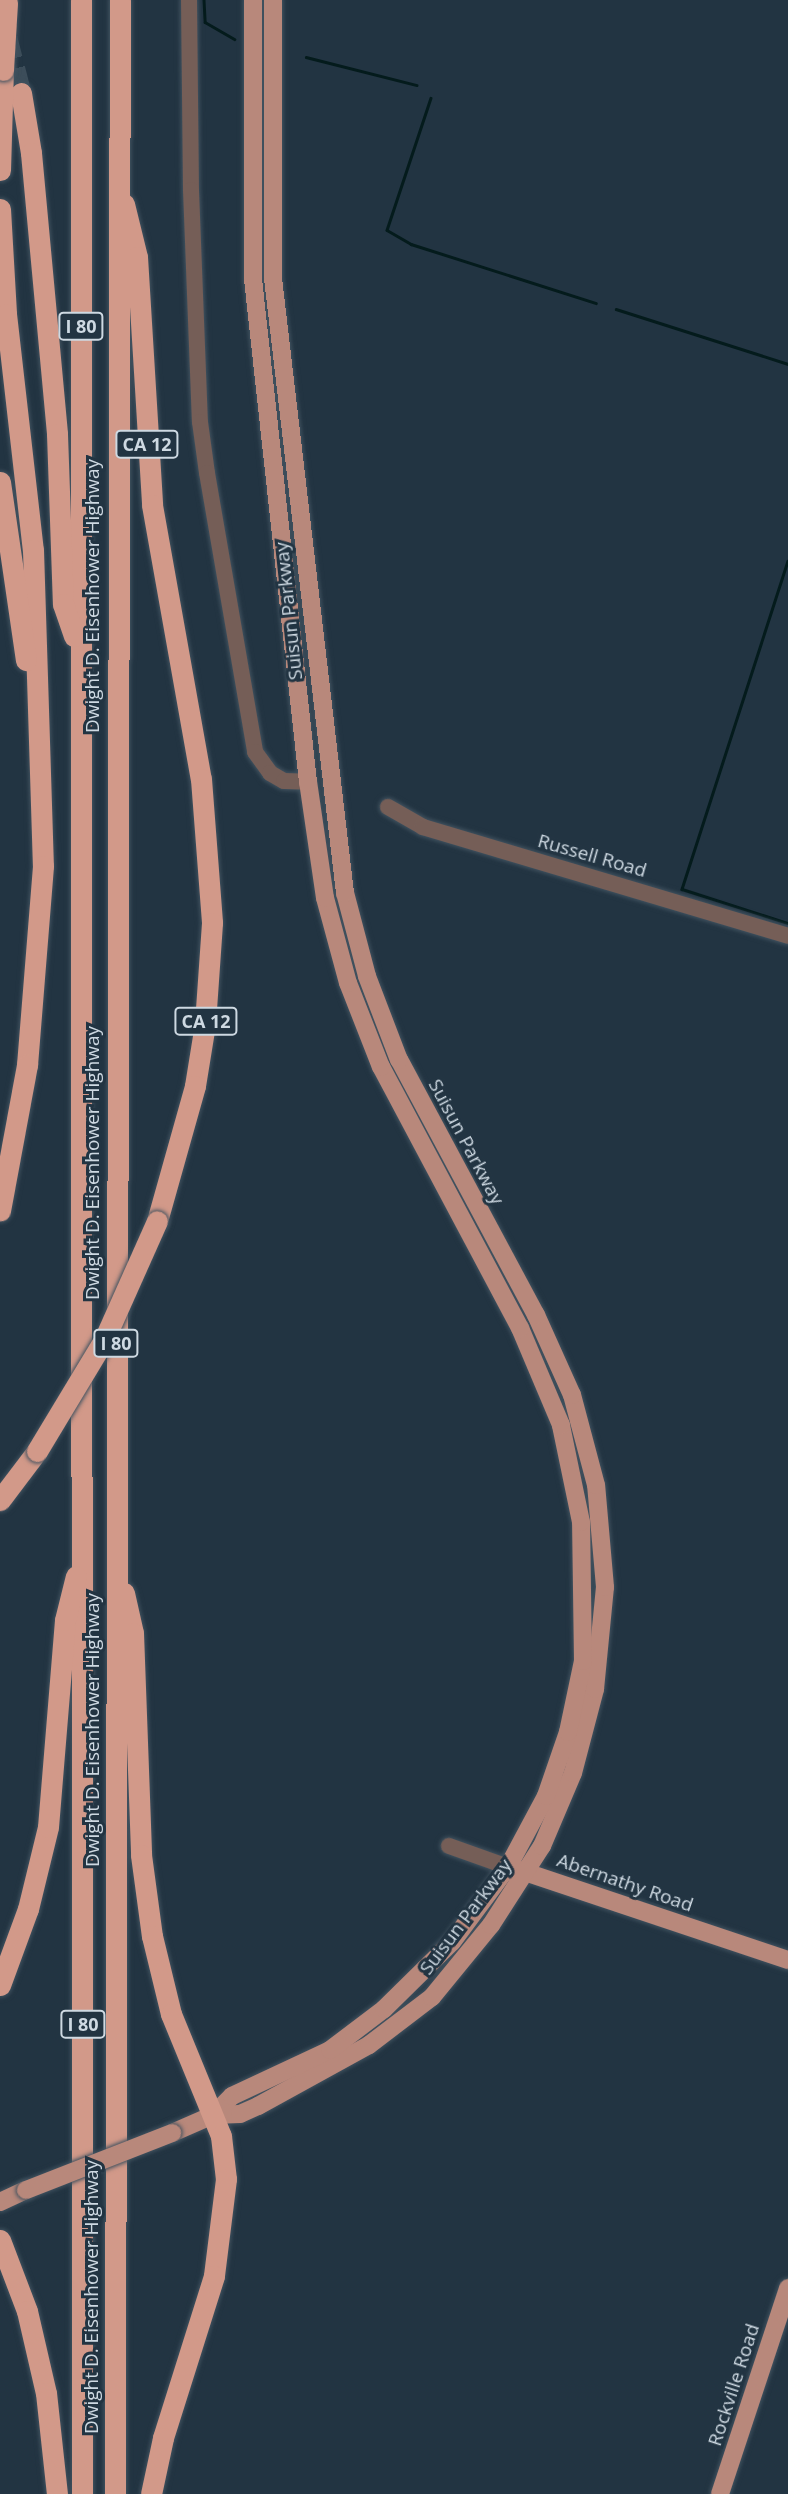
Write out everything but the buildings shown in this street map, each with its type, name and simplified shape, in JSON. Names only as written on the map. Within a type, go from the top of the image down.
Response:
[{"type":"highway","name":"Dwight D. Eisenhower Highway","points":[[81,0],[79,651],[83,1555],[82,2494]]},
{"type":"highway","name":"Dwight D. Eisenhower Highway","points":[[115,2494],[120,0]]},
{"type":"highway","points":[[0,170],[7,1]]},
{"type":"highway","points":[[21,93],[31,153],[57,434],[63,604],[79,651]]},
{"type":"highway","name":"CA 12","points":[[0,1500],[37,1451],[104,1340],[157,1221],[180,1149],[205,1024],[212,923],[211,869],[201,779],[152,505],[137,257],[120,192]]},
{"type":"highway","points":[[0,209],[6,314],[33,550],[43,866],[39,951],[27,1065],[0,1211]]},
{"type":"highway","points":[[0,482],[30,718],[38,727]]},
{"type":"highway","points":[[0,1985],[29,1909],[45,1841],[65,1620],[83,1555]]},
{"type":"highway","points":[[116,1557],[133,1633],[141,1855],[152,1937],[171,2014],[221,2136],[226,2179],[222,2244],[163,2438],[151,2494]]},
{"type":"highway","points":[[0,2240],[27,2311],[37,2357],[57,2494]]},
{"type":"main road","name":"Suisun Parkway","points":[[253,0],[253,279],[308,782],[325,898],[363,1025],[399,1106],[541,1370],[561,1425],[576,1488],[585,1586],[579,1685],[546,1796],[508,1867],[452,1942],[384,2009],[274,2089]]},
{"type":"main road","name":"Suisun Parkway","points":[[0,2202],[213,2115],[232,2096],[254,2098],[338,2066],[432,1997],[491,1926],[527,1872],[573,1773],[595,1689],[604,1610],[601,1519],[580,1419],[558,1362],[399,1060],[367,976],[345,893],[273,278],[273,0]]},
{"type":"main road","name":"Abernathy Road","points":[[508,1867],[788,1960]]},
{"type":"main road","name":"Rockville Road","points":[[720,2494],[788,2288]]},
{"type":"street","points":[[189,0],[201,422],[237,647],[261,762],[284,781],[308,782]]},
{"type":"street","name":"Russell Road","points":[[388,807],[435,831],[788,936]]},
{"type":"street","name":"Abernathy Road","points":[[449,1846],[508,1867]]},
{"type":"waterway","points":[[204,0],[205,22],[235,39]]},
{"type":"waterway","points":[[306,57],[417,85]]},
{"type":"waterway","points":[[431,98],[387,230],[411,244],[596,303]]},
{"type":"waterway","points":[[616,309],[788,364]]},
{"type":"waterway","points":[[788,561],[682,889],[788,923]]},
{"type":"tunnel","points":[[7,38],[21,93]]}]
